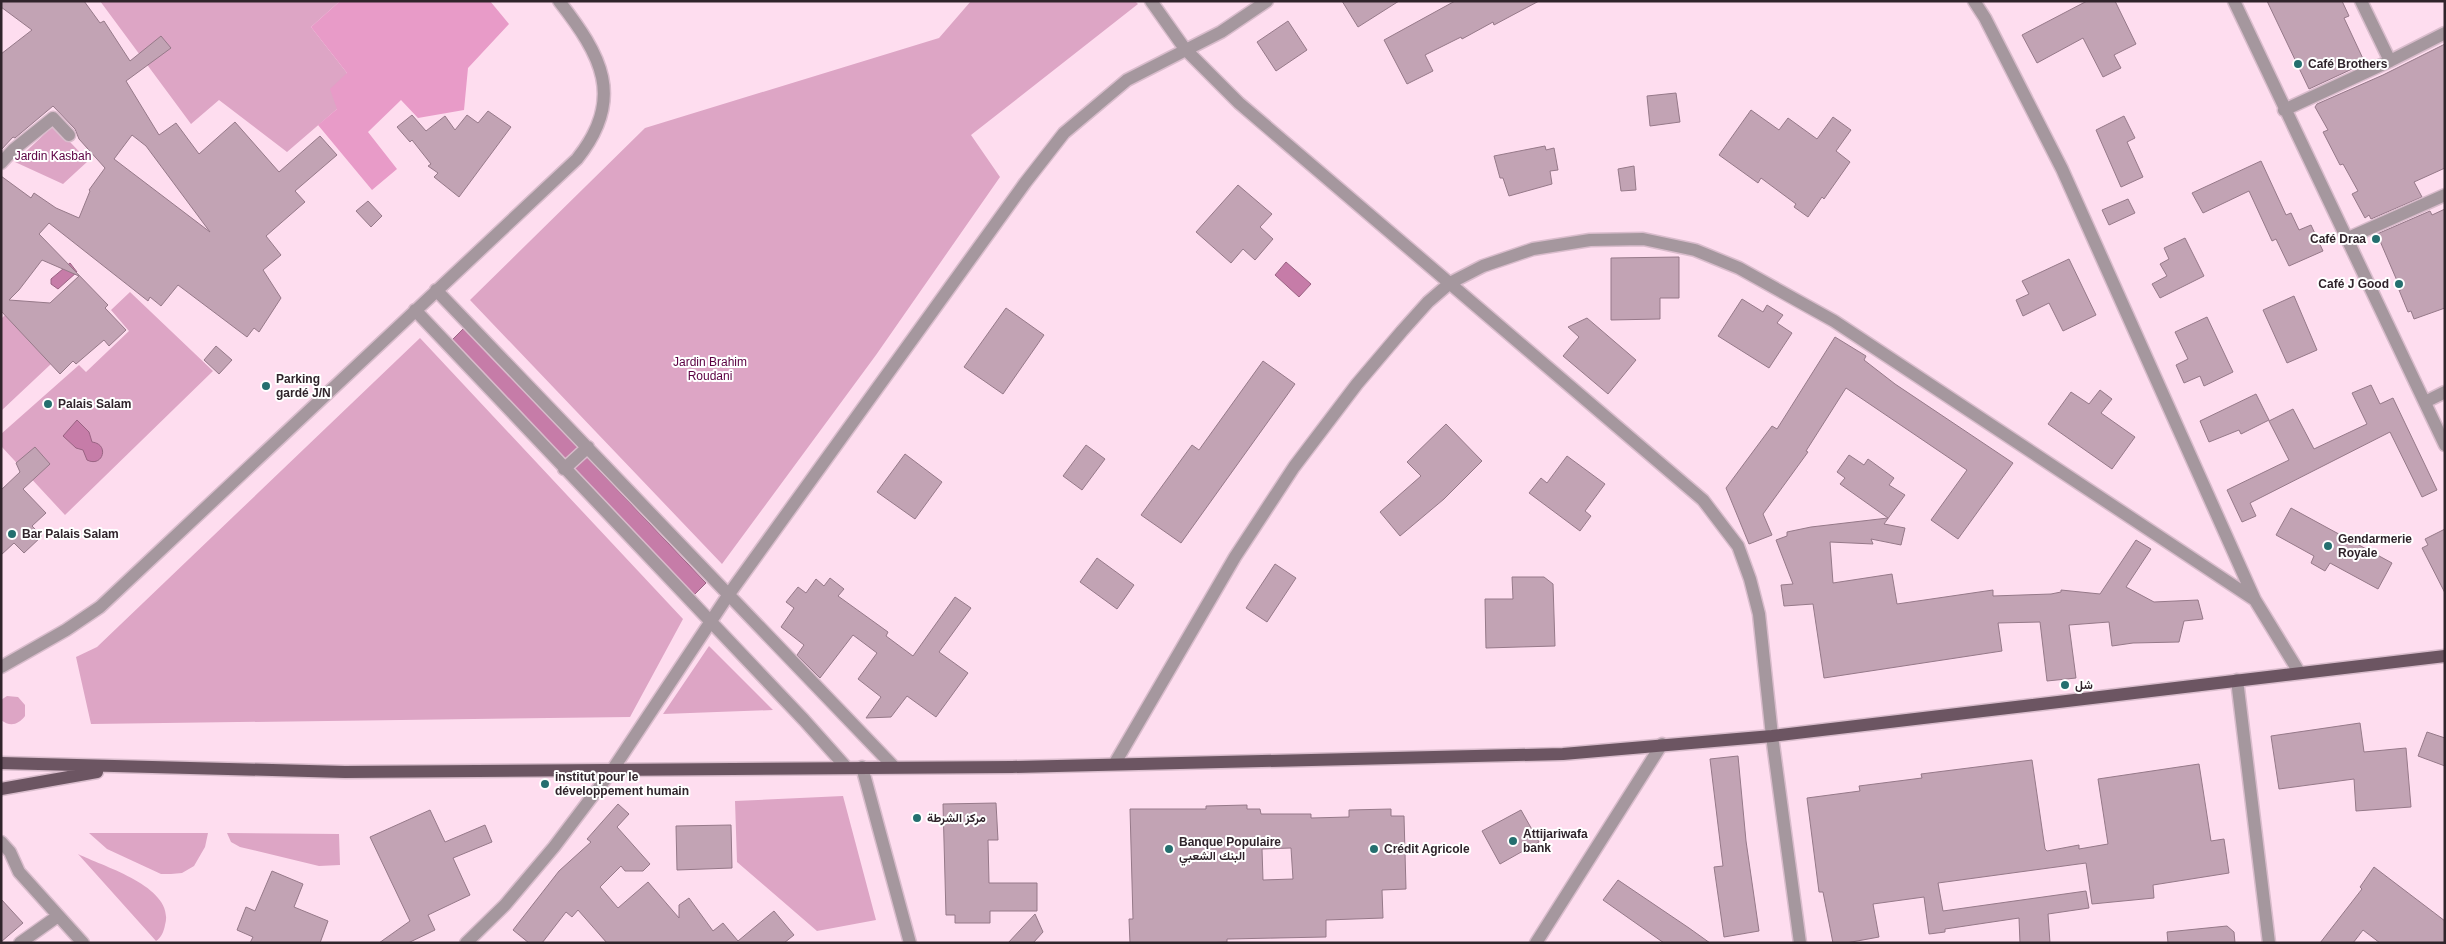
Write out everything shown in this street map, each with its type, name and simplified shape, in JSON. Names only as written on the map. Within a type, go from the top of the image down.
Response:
[{"type":"main road","points":[[1,763],[345,772],[1012,767],[1115,763],[1563,754],[1772,736],[2082,701],[2299,672],[2443,657]]},
{"type":"main road","points":[[1,789],[132,767]]},
{"type":"street","points":[[1,667],[66,630],[100,606],[143,568],[292,424],[577,159],[588,145],[596,129],[604,99],[601,72],[597,58],[584,33],[559,1]]},
{"type":"street","points":[[1151,1],[1185,49],[1239,103],[1703,500],[1738,546],[1750,579],[1759,614],[1772,736],[1800,943]]},
{"type":"street","points":[[466,943],[505,905],[554,847],[613,769],[729,594],[1025,183],[1064,134],[1127,80],[1221,32],[1267,1]]},
{"type":"street","points":[[1974,1],[1985,18],[2062,169],[2255,600],[2299,672]]},
{"type":"street","points":[[2234,1],[2284,110],[2445,445]]},
{"type":"street","points":[[2361,1],[2390,61]]},
{"type":"street","points":[[2284,110],[2390,61],[2445,33]]},
{"type":"street","points":[[1,163],[13,150],[53,118],[68,135]]},
{"type":"street","points":[[2346,239],[2445,195]]},
{"type":"street","points":[[1115,763],[1235,558],[1294,467],[1357,384],[1428,302],[1450,284],[1483,266],[1533,249],[1590,240],[1644,240],[1695,250],[1739,268],[1834,321],[2255,600]]},
{"type":"street","points":[[436,290],[894,767]]},
{"type":"street","points":[[415,310],[804,720],[846,767]]},
{"type":"street","points":[[2425,402],[2445,392]]},
{"type":"street","points":[[564,468],[588,447]]},
{"type":"street","points":[[2237,680],[2270,943]]},
{"type":"street","points":[[1536,943],[1662,744]]},
{"type":"street","points":[[862,767],[910,943]]},
{"type":"street","points":[[1,842],[10,852],[19,872]]},
{"type":"street","points":[[1,861],[19,872],[83,943]]},
{"type":"street","points":[[20,943],[58,916]]},
{"type":"green space","points":[[100,1],[340,1],[311,27],[347,73],[337,109],[287,152],[219,100],[191,124]]},
{"type":"green space","name":"Jardin Brahim Roudani","points":[[971,1],[1135,1],[1138,4],[971,135],[1000,177],[876,355],[722,564],[470,300],[645,128],[939,38]]},
{"type":"green space","name":"Jardin Kasbah","points":[[54,125],[88,161],[63,184],[15,162]]},
{"type":"green space","points":[[130,292],[213,371],[65,515],[1,446],[1,434],[79,365],[86,372],[129,331],[111,310]],"holes":[[[77,421],[89,432],[92,442],[99,445],[103,453],[97,461],[84,450],[76,448]]]},
{"type":"green space","points":[[5,315],[51,364],[1,411],[1,319]]},
{"type":"green space","points":[[420,338],[683,619],[630,717],[91,724],[76,657],[97,647]]},
{"type":"green space","points":[[709,646],[773,710],[663,714]]},
{"type":"green space","points":[[7,696],[18,697],[25,705],[25,716],[14,724],[8,724],[1,720],[1,700]]},
{"type":"green space","points":[[843,796],[876,920],[817,931],[737,862],[735,801]]},
{"type":"green space","points":[[89,833],[208,833],[205,847],[194,866],[182,873],[161,874],[107,849]]},
{"type":"green space","points":[[227,833],[339,834],[340,865],[319,866],[240,847],[231,842]]},
{"type":"green space","points":[[78,854],[135,880],[149,889],[160,900],[165,912],[165,925],[158,940],[156,941]]},
{"type":"shaded area","points":[[340,1],[490,1],[509,24],[468,68],[464,110],[418,118],[401,100],[368,132],[397,169],[372,190],[318,125],[337,109],[330,89],[347,73],[311,27]]},
{"type":"shaded area","points":[[1286,262],[1311,284],[1299,297],[1275,275]]},
{"type":"shaded area","points":[[70,263],[77,272],[58,289],[51,284],[51,279]]},
{"type":"shaded area","points":[[464,328],[706,583],[694,595],[452,340]]},
{"type":"shaded area","points":[[77,420],[89,432],[92,442],[98,444],[103,451],[97,461],[87,460],[83,450],[76,448],[63,436]]},
{"type":"building","points":[[1,1],[84,1],[100,23],[104,21],[130,61],[161,36],[171,48],[126,81],[159,135],[176,123],[199,154],[235,122],[279,172],[320,136],[337,155],[295,191],[305,202],[266,236],[281,255],[263,270],[281,298],[259,332],[254,328],[247,337],[178,285],[161,306],[150,297],[148,301],[49,223],[39,234],[108,305],[105,308],[126,330],[109,346],[104,340],[76,364],[73,361],[60,374],[1,311],[1,176],[31,198],[34,193],[56,208],[79,218],[89,190],[105,168],[79,139],[75,129],[53,106],[15,138],[13,137],[1,150],[1,54],[32,30],[1,7]],"holes":[[[132,135],[146,146],[210,232],[114,159]],[[42,260],[79,276],[50,303],[9,300]]]},
{"type":"building","points":[[1342,1],[1399,1],[1358,27]]},
{"type":"building","points":[[1455,1],[1539,1],[1494,25],[1493,22],[1462,39],[1461,37],[1425,55],[1433,71],[1407,84],[1384,40]]},
{"type":"building","points":[[2087,1],[2115,1],[2136,44],[2114,55],[2121,68],[2103,77],[2083,38],[2037,63],[2022,35]]},
{"type":"building","points":[[2267,1],[2342,1],[2349,16],[2344,18],[2365,63],[2309,89]]},
{"type":"building","points":[[1288,21],[1307,50],[1276,71],[1257,42]]},
{"type":"building","points":[[2445,44],[2445,168],[2414,182],[2422,197],[2371,219],[2369,215],[2365,218],[2352,194],[2358,191],[2343,164],[2340,165],[2323,132],[2328,130],[2315,107],[2317,104],[2383,75]]},
{"type":"building","points":[[1676,93],[1680,122],[1650,126],[1647,96]]},
{"type":"building","points":[[1751,110],[1779,130],[1788,118],[1817,139],[1833,117],[1851,130],[1836,151],[1850,162],[1824,199],[1822,197],[1808,217],[1794,207],[1796,204],[1761,178],[1758,183],[1719,155]]},
{"type":"building","points":[[488,111],[511,127],[459,197],[434,177],[438,173],[428,166],[431,164],[412,140],[410,142],[397,127],[412,115],[426,131],[445,116],[455,130],[467,115],[478,123]]},
{"type":"building","points":[[2124,116],[2135,138],[2127,142],[2143,177],[2121,187],[2096,130]]},
{"type":"building","points":[[1545,146],[1546,150],[1554,148],[1558,170],[1550,171],[1552,184],[1509,196],[1503,178],[1500,178],[1494,156]]},
{"type":"building","points":[[2261,161],[2286,215],[2291,213],[2299,230],[2311,225],[2323,251],[2289,266],[2276,239],[2272,241],[2249,191],[2203,213],[2192,193]]},
{"type":"building","points":[[1634,166],[1636,190],[1621,191],[1618,169]]},
{"type":"building","points":[[1238,185],[1272,214],[1260,227],[1273,239],[1255,260],[1243,249],[1231,263],[1196,232]]},
{"type":"building","points":[[2128,199],[2135,213],[2109,225],[2102,210]]},
{"type":"building","points":[[368,201],[382,216],[371,227],[356,211]]},
{"type":"building","points":[[2445,209],[2445,308],[2414,319],[2411,311],[2408,312],[2399,290],[2401,290],[2377,234],[2430,211],[2432,215]]},
{"type":"building","points":[[2185,238],[2204,276],[2160,298],[2152,284],[2167,276],[2160,264],[2169,259],[2164,248]]},
{"type":"building","points":[[1679,257],[1679,298],[1660,298],[1660,319],[1611,320],[1611,258]]},
{"type":"building","points":[[2069,259],[2096,315],[2063,331],[2049,303],[2023,316],[2016,300],[2029,294],[2022,281]]},
{"type":"building","points":[[2294,296],[2317,350],[2287,363],[2263,310]]},
{"type":"building","points":[[1742,299],[1763,312],[1767,305],[1783,315],[1777,323],[1792,333],[1769,368],[1718,336]]},
{"type":"building","points":[[1006,308],[1044,335],[1003,394],[964,367]]},
{"type":"building","points":[[2207,317],[2233,372],[2204,386],[2200,376],[2184,383],[2176,365],[2188,359],[2175,332]]},
{"type":"building","points":[[1587,318],[1636,360],[1608,394],[1563,356],[1579,337],[1568,327]]},
{"type":"building","points":[[1835,337],[1866,356],[1864,360],[1895,384],[2013,463],[1958,539],[1931,520],[1967,470],[1846,388],[1806,451],[1808,452],[1763,514],[1772,535],[1749,544],[1726,488],[1772,426],[1777,429]]},
{"type":"building","points":[[216,346],[232,360],[219,374],[204,360]]},
{"type":"building","points":[[1263,361],[1295,384],[1181,543],[1141,515],[1192,445],[1199,450]]},
{"type":"building","points":[[2371,385],[2380,404],[2393,398],[2437,490],[2422,497],[2390,432],[2250,503],[2256,516],[2242,522],[2227,490],[2289,460],[2269,421],[2293,409],[2314,449],[2367,424],[2352,393]]},
{"type":"building","points":[[2100,390],[2112,399],[2101,413],[2135,437],[2112,469],[2048,424],[2071,392],[2089,404]]},
{"type":"building","points":[[2256,394],[2269,420],[2241,434],[2239,430],[2209,442],[2200,421]]},
{"type":"building","points":[[1446,424],[1482,461],[1444,499],[1400,536],[1380,512],[1421,476],[1407,462]]},
{"type":"building","points":[[1086,445],[1105,459],[1082,490],[1063,476]]},
{"type":"building","name":"Bar Palais Salam","points":[[35,447],[50,464],[23,489],[46,513],[32,526],[42,536],[24,553],[14,543],[1,555],[1,490],[20,472],[16,463]]},
{"type":"building","points":[[905,454],[942,482],[915,519],[877,492]]},
{"type":"building","points":[[1849,455],[1864,465],[1868,459],[1894,478],[1889,485],[1905,495],[1884,524],[1905,528],[1901,545],[1871,539],[1873,544],[1830,542],[1833,583],[1892,574],[1897,604],[1993,590],[1993,596],[2051,594],[2061,592],[2061,590],[2100,594],[2136,540],[2151,549],[2126,587],[2154,602],[2198,600],[2203,619],[2184,621],[2179,642],[2133,643],[2112,646],[2109,622],[2069,625],[2076,678],[2047,681],[2040,622],[1998,623],[2002,651],[1824,678],[1813,604],[1784,606],[1781,585],[1793,584],[1776,540],[1787,536],[1787,532],[1811,527],[1888,518],[1840,484],[1845,478],[1837,472]]},
{"type":"building","points":[[1567,456],[1605,484],[1585,511],[1591,516],[1580,531],[1529,493],[1541,478],[1547,483]]},
{"type":"building","name":"Gendarmerie Royale","points":[[2291,508],[2392,563],[2378,589],[2330,563],[2325,571],[2311,563],[2314,556],[2276,535]]},
{"type":"building","points":[[2445,529],[2445,593],[2422,548],[2428,545],[2425,539]]},
{"type":"building","points":[[1097,558],[1134,585],[1117,609],[1080,582]]},
{"type":"building","points":[[1275,564],[1296,578],[1267,622],[1246,608]]},
{"type":"building","points":[[1512,577],[1544,577],[1553,584],[1555,646],[1486,648],[1485,599],[1513,599]]},
{"type":"building","points":[[830,578],[844,589],[838,596],[888,632],[886,636],[913,656],[955,597],[971,608],[939,652],[968,673],[936,717],[907,696],[891,717],[866,718],[881,697],[858,679],[877,653],[853,635],[820,678],[797,655],[804,645],[781,627],[794,608],[786,602],[798,587],[806,593],[816,579],[824,586]]},
{"type":"building","points":[[2360,723],[2364,752],[2406,748],[2411,807],[2356,811],[2354,779],[2279,789],[2271,736]]},
{"type":"building","points":[[2427,732],[2445,738],[2445,766],[2418,756]]},
{"type":"building","points":[[1738,756],[1746,841],[1759,931],[1724,937],[1714,867],[1723,866],[1710,759]]},
{"type":"building","points":[[2032,760],[2045,849],[2047,851],[2079,845],[2079,849],[2108,844],[2098,779],[2199,764],[2211,841],[2224,839],[2229,873],[2153,885],[2154,898],[2092,904],[2086,863],[1938,883],[1943,911],[2086,891],[2089,908],[2048,914],[2050,943],[2020,943],[2019,918],[1945,929],[1945,932],[1929,934],[1924,897],[1873,904],[1879,937],[1846,943],[1833,943],[1823,892],[1819,892],[1807,798],[1860,791],[1859,786],[1922,778],[1921,774]]},
{"type":"building","points":[[996,803],[998,840],[988,840],[989,883],[1037,883],[1037,911],[990,911],[990,923],[955,923],[955,915],[946,915],[943,804]]},
{"type":"building","points":[[618,804],[629,814],[617,827],[650,864],[643,871],[625,871],[621,866],[600,887],[618,908],[648,882],[679,918],[679,905],[689,898],[713,931],[723,923],[738,941],[774,911],[794,935],[784,943],[607,943],[578,910],[572,917],[566,912],[542,943],[529,943],[513,930],[559,871],[591,842],[587,839]]},
{"type":"building","points":[[1247,805],[1247,809],[1260,809],[1261,814],[1311,814],[1311,818],[1349,817],[1349,810],[1391,809],[1391,816],[1404,816],[1406,889],[1382,890],[1383,918],[1326,920],[1326,937],[1227,939],[1227,942],[1207,943],[1130,943],[1129,919],[1133,919],[1130,809],[1206,809],[1206,806]],"holes":[[[1291,848],[1293,879],[1263,880],[1262,849]]]},
{"type":"building","points":[[430,810],[445,842],[485,825],[492,842],[453,858],[470,895],[428,915],[435,930],[408,943],[379,943],[410,921],[370,837]]},
{"type":"building","points":[[1521,810],[1539,842],[1500,864],[1482,831]]},
{"type":"building","points":[[731,825],[732,868],[677,870],[676,826]]},
{"type":"building","points":[[2374,867],[2445,921],[2445,943],[2380,943],[2363,930],[2353,943],[2320,943],[2362,889],[2360,887]]},
{"type":"building","points":[[272,871],[303,884],[294,907],[328,921],[320,943],[250,943],[253,937],[237,930],[246,907],[255,911]]},
{"type":"building","points":[[1618,880],[1710,943],[1664,943],[1603,900]]},
{"type":"building","points":[[1,899],[23,923],[1,942]]},
{"type":"building","points":[[1035,914],[1043,932],[1033,943],[1008,943]]},
{"type":"building","points":[[2227,926],[2234,932],[2235,943],[2168,943],[2167,932]]},
{"type":"place","name":"Café Brothers","points":[[2298,64]]},
{"type":"place","name":"Café Draa","points":[[2376,239]]},
{"type":"place","name":"Café J Good","points":[[2399,284]]},
{"type":"place","name":"Parking gardé J/N","points":[[266,386]]},
{"type":"place","name":"Palais Salam","points":[[48,404]]},
{"type":"place","name":"Bar Palais Salam","points":[[12,534]]},
{"type":"place","name":"Gendarmerie Royale","points":[[2328,546]]},
{"type":"place","name":"شل","points":[[2065,685]]},
{"type":"place","name":"institut pour le développement humain","points":[[545,784]]},
{"type":"place","name":"مركز الشرطة","points":[[917,818]]},
{"type":"place","name":"Attijariwafa bank","points":[[1513,841]]},
{"type":"place","name":"Banque Populaire البنك الشعبي","points":[[1169,849]]},
{"type":"place","name":"Crédit Agricole","points":[[1374,849]]}]
